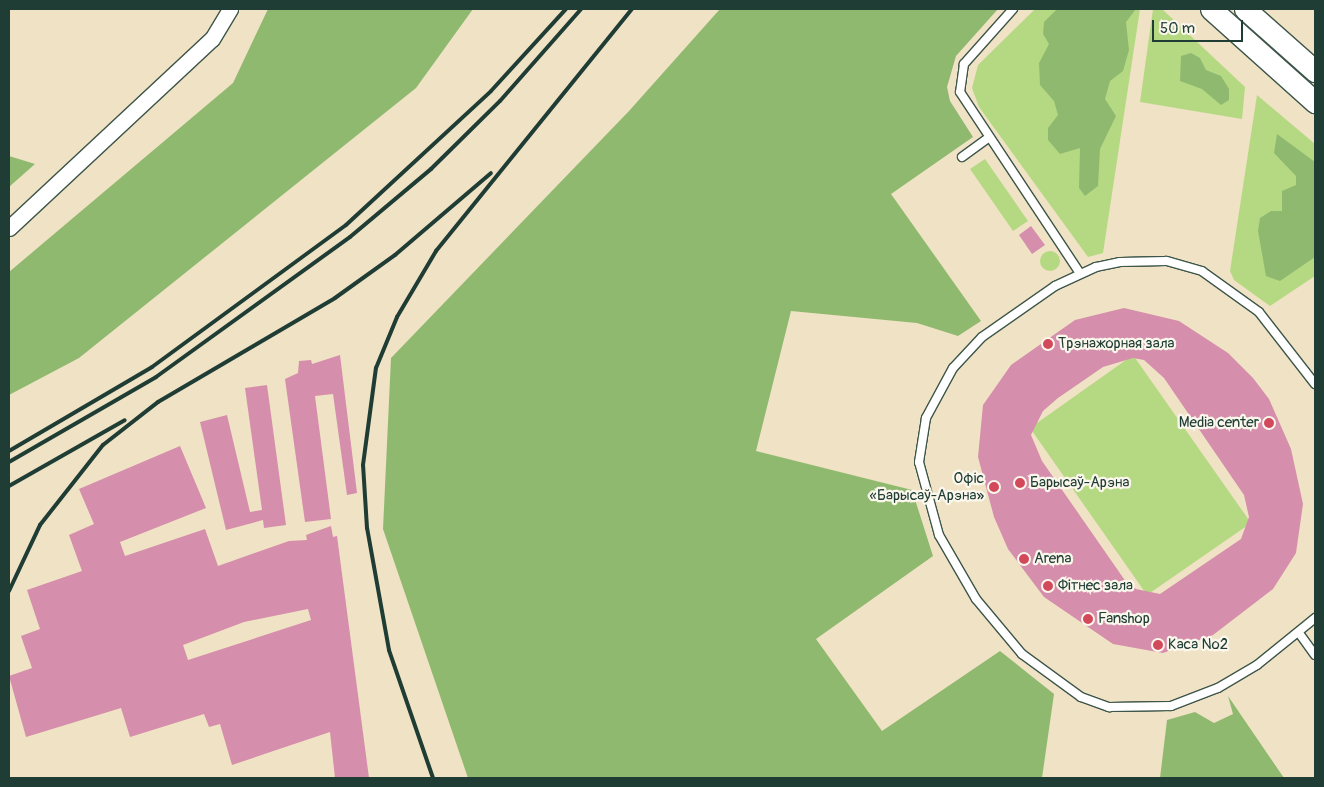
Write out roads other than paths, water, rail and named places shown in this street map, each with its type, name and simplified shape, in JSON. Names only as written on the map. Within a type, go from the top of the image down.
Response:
[{"type":"street","points":[[9,228],[212,39],[230,9]]},
{"type":"street","points":[[1211,9],[1315,102]]},
{"type":"street","points":[[1245,9],[1315,71]]},
{"type":"lane","points":[[1013,9],[964,64],[959,80],[966,108],[1080,273]]},
{"type":"lane","points":[[962,157],[987,139]]},
{"type":"lane","points":[[1315,384],[1259,312],[1202,271],[1166,261],[1120,262],[1080,273],[1029,302],[982,337],[953,368],[926,418],[919,462],[939,535],[957,568],[1022,654],[1081,697],[1109,707],[1149,709],[1191,699],[1257,665],[1299,633],[1315,618]]},
{"type":"lane","points":[[1299,633],[1315,655]]},
{"type":"railway","points":[[9,451],[152,367],[346,225],[491,91],[566,9]]},
{"type":"railway","points":[[9,462],[156,377],[350,237],[431,169],[500,101],[581,9]]},
{"type":"railway","points":[[433,778],[389,650],[367,528],[363,465],[376,368],[397,317],[436,251],[632,9]]},
{"type":"railway","points":[[9,591],[40,525],[103,445],[158,402],[335,298],[395,255],[491,173]]},
{"type":"railway","points":[[9,486],[125,420]]},
{"type":"place","name":"Трэнажорная зала","points":[[1048,344]]},
{"type":"place","name":"Media center","points":[[1269,423]]},
{"type":"place","name":"Барысаў-Арэна","points":[[1020,483]]},
{"type":"place","name":"Офіс «Барысаў-Арэна»","points":[[994,487]]},
{"type":"place","name":"Arena","points":[[1024,559]]},
{"type":"place","name":"Фітнес зала","points":[[1048,586]]},
{"type":"place","name":"Fanshop","points":[[1088,619]]},
{"type":"place","name":"Каса №2","points":[[1158,645]]}]
